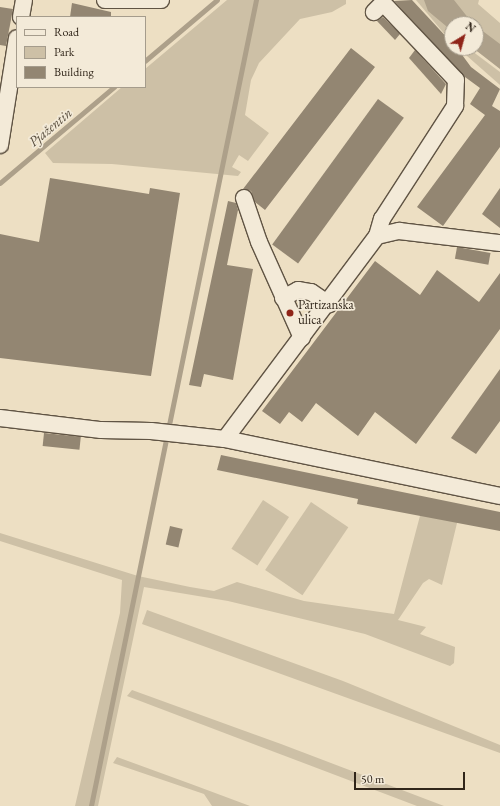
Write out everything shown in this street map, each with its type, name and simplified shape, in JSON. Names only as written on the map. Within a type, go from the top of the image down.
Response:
[{"type":"street","points":[[21,16],[24,0]]},
{"type":"street","points":[[105,0],[161,0]]},
{"type":"street","points":[[225,439],[328,304],[377,236],[382,219],[454,106],[456,80],[383,3],[374,12]]},
{"type":"street","points":[[0,145],[16,44]]},
{"type":"street","points":[[244,198],[283,298],[302,338]]},
{"type":"street","points":[[377,236],[398,231],[500,243]]},
{"type":"street","points":[[283,298],[298,290],[311,292],[328,304]]},
{"type":"street","points":[[0,418],[101,430],[151,431],[184,436],[225,439],[500,496]]},
{"type":"green space","points":[[227,0],[346,0],[346,4],[332,12],[300,19],[259,63],[251,80],[245,115],[269,133],[248,161],[239,155],[232,167],[241,172],[238,176],[112,164],[53,163],[45,153],[121,88],[146,88],[146,68]]},
{"type":"green space","points":[[416,0],[425,0],[444,23],[444,33]]},
{"type":"green space","points":[[445,0],[479,0],[478,4],[500,23],[500,51],[484,38],[484,16],[459,16]]},
{"type":"green space","points":[[467,56],[479,56],[500,72],[500,85]]},
{"type":"green space","points":[[263,500],[289,517],[257,566],[231,549]]},
{"type":"green space","points":[[311,502],[348,527],[302,595],[265,570]]},
{"type":"green space","points":[[421,512],[458,519],[442,585],[429,579],[423,583],[398,620],[426,627],[420,634],[455,647],[454,663],[450,666],[365,634],[228,601],[144,587],[98,806],[75,806],[120,613],[122,580],[0,541],[0,533],[138,576],[190,587],[214,591],[237,582],[304,601],[394,614]]},
{"type":"green space","points":[[147,610],[343,681],[500,745],[500,753],[142,624]]},
{"type":"green space","points":[[132,690],[281,744],[444,806],[417,806],[127,696]]},
{"type":"green space","points":[[117,757],[250,806],[212,806],[204,794],[113,763]]},
{"type":"shaded area","points":[[424,0],[454,0],[467,16],[444,16],[444,24],[428,11]]},
{"type":"shaded area","points":[[484,32],[500,44],[500,69],[483,56]]},
{"type":"building","points":[[412,0],[444,34],[444,55],[394,1]]},
{"type":"building","points":[[72,3],[111,12],[111,16],[70,16]]},
{"type":"building","points":[[0,7],[13,9],[6,46],[0,45]]},
{"type":"building","points":[[383,17],[400,34],[395,40],[377,21]]},
{"type":"building","points":[[351,48],[375,67],[265,210],[255,202],[251,191],[243,189]]},
{"type":"building","points":[[415,50],[446,84],[441,94],[409,58]]},
{"type":"building","points":[[445,56],[463,56],[471,67],[500,89],[492,106],[500,111],[500,147],[443,226],[417,207],[485,115],[470,104],[480,88],[465,77]]},
{"type":"building","points":[[378,99],[404,118],[298,263],[272,245]]},
{"type":"building","points":[[50,178],[149,194],[150,188],[180,193],[151,376],[0,358],[0,234],[39,242]]},
{"type":"building","points":[[500,188],[500,228],[482,214]]},
{"type":"building","points":[[228,201],[236,203],[238,210],[227,265],[253,269],[233,380],[204,374],[201,387],[189,385]]},
{"type":"building","points":[[457,247],[490,253],[488,265],[455,259]]},
{"type":"building","points":[[375,261],[420,295],[437,270],[479,302],[500,273],[500,329],[416,444],[375,412],[358,436],[316,403],[302,422],[289,412],[280,424],[262,411]]},
{"type":"building","points":[[500,369],[500,421],[476,454],[451,438]]},
{"type":"building","points":[[44,433],[81,437],[79,450],[43,446]]},
{"type":"building","points":[[221,455],[500,512],[500,531],[357,504],[358,499],[217,470]]},
{"type":"building","points":[[170,526],[183,529],[178,547],[166,545]]},
{"type":"waterway","name":"Pjažentin","points":[[146,60],[217,0]]},
{"type":"waterway","points":[[91,806],[256,0]]},
{"type":"waterway","name":"Pjažentin","points":[[0,183],[113,88]]},
{"type":"place","name":"Partizanska ulica","points":[[290,313]]}]
